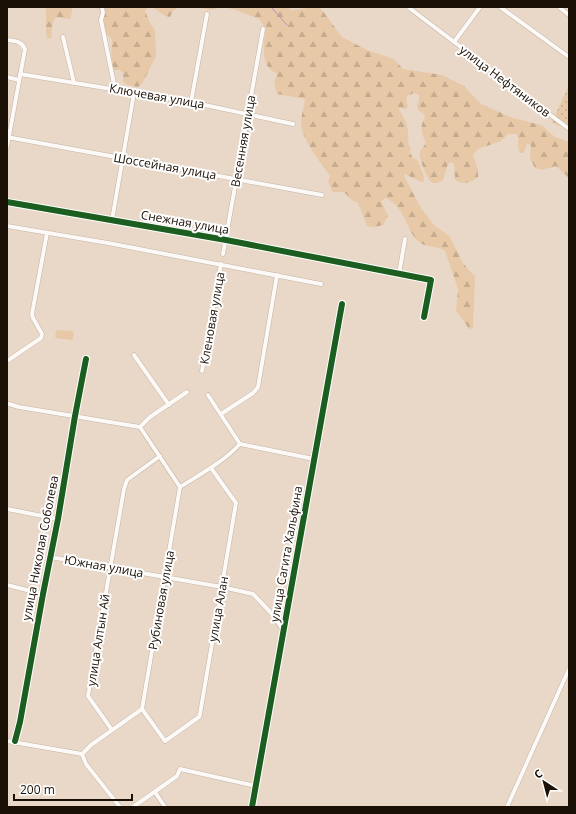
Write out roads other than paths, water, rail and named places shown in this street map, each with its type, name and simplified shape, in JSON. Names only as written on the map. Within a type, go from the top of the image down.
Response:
[{"type":"street","points":[[102,7],[103,13],[101,20],[115,89]]},
{"type":"street","name":"улица Нефтяников","points":[[408,7],[569,129]]},
{"type":"street","points":[[454,42],[480,7]]},
{"type":"street","points":[[500,7],[569,57]]},
{"type":"street","points":[[559,7],[569,15]]},
{"type":"street","points":[[191,102],[207,14]]},
{"type":"street","name":"Весенняя улица","points":[[223,254],[263,29]]},
{"type":"street","points":[[63,37],[74,83]]},
{"type":"street","points":[[7,40],[20,43],[24,46],[7,147]]},
{"type":"street","name":"Ключевая улица","points":[[20,72],[74,83],[191,102],[293,124]]},
{"type":"street","points":[[7,78],[19,80]]},
{"type":"street","points":[[112,220],[124,158],[134,93]]},
{"type":"street","name":"Шоссейная улица","points":[[8,137],[322,194]]},
{"type":"street","name":"Снежная улица","points":[[7,202],[226,240],[431,280],[424,317]]},
{"type":"street","points":[[7,226],[108,243],[321,284]]},
{"type":"street","points":[[7,361],[41,338],[42,334],[32,314],[47,233]]},
{"type":"street","points":[[400,274],[405,239]]},
{"type":"street","name":"Кленовая улица","points":[[202,371],[221,264]]},
{"type":"street","points":[[221,414],[253,393],[258,387],[277,275]]},
{"type":"street","name":"улица Сагита Хальфина","points":[[252,807],[342,304]]},
{"type":"street","points":[[134,355],[169,405]]},
{"type":"street","name":"улица Николая Соболева","points":[[15,742],[20,722],[42,594],[58,519],[86,359]]},
{"type":"street","points":[[140,427],[150,417],[187,392]]},
{"type":"street","points":[[208,395],[240,444],[314,459]]},
{"type":"street","points":[[8,404],[140,427],[180,487],[211,468],[233,452],[240,444]]},
{"type":"street","name":"улица Алтын Ай","points":[[112,730],[88,696],[110,567],[124,489],[127,480],[160,456]]},
{"type":"street","name":"улица Алан","points":[[142,709],[165,741],[199,717],[200,714],[236,504],[211,468]]},
{"type":"street","name":"Рубиновая улица","points":[[142,709],[180,487]]},
{"type":"street","points":[[7,509],[58,519]]},
{"type":"street","name":"Южная улица","points":[[50,557],[222,587],[253,594],[273,615],[283,630]]},
{"type":"street","points":[[7,585],[42,594]]},
{"type":"street","points":[[507,807],[569,669]]},
{"type":"street","points":[[82,754],[91,745],[142,709]]},
{"type":"street","points":[[7,741],[82,754]]},
{"type":"street","points":[[82,754],[86,764],[120,807]]},
{"type":"street","points":[[133,807],[177,776],[180,770],[256,786]]},
{"type":"street","points":[[155,792],[165,807]]},
{"type":"waterway","points":[[271,7],[287,25]]}]
